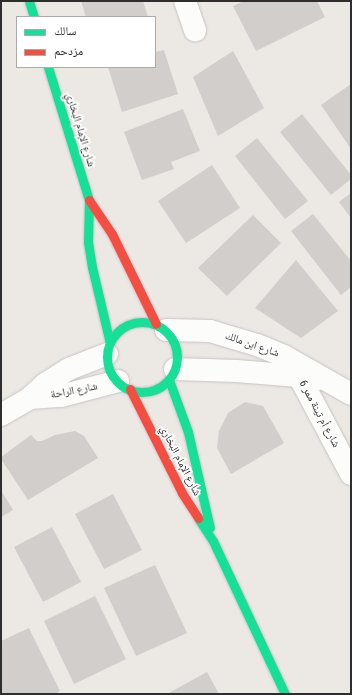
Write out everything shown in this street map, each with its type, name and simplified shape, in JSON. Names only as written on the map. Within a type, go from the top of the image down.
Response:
[{"type":"street","points":[[29,1],[34,16]]},
{"type":"street","points":[[185,1],[195,30]]},
{"type":"street","name":"شارع الإمام البخاري","points":[[48,68],[89,200],[112,234],[161,327]]},
{"type":"street","name":"شارع الإمام البخاري","points":[[89,200],[88,242],[109,348]]},
{"type":"street","points":[[142,322],[161,327],[173,338],[176,348],[172,374],[158,388],[144,392],[124,385],[110,369],[109,348],[118,332],[129,324],[142,322]]},
{"type":"street","name":"شارع ابن مالك","points":[[161,327],[210,332],[257,345],[284,356],[351,394]]},
{"type":"street","name":"شارع الراحة","points":[[1,415],[30,398],[45,384],[69,369],[109,348]]},
{"type":"street","name":"شارع أم تينة ممر 6","points":[[284,356],[299,376],[351,474]]},
{"type":"street","name":"شارع الإمام البخاري","points":[[172,374],[188,432],[213,541]]},
{"type":"street","name":"شارع ابن مالك","points":[[172,374],[299,376],[331,383]]},
{"type":"street","name":"شارع الإمام البخاري","points":[[124,385],[182,493],[213,541],[285,694]]},
{"type":"street","name":"شارع الراحة","points":[[30,398],[61,396],[124,385]]},
{"type":"building","points":[[81,1],[143,1],[148,16],[86,16]]},
{"type":"building","points":[[244,1],[317,1],[325,17],[256,51],[233,6]]},
{"type":"building","points":[[164,50],[178,94],[122,112],[108,68],[156,68],[156,52]]},
{"type":"building","points":[[233,51],[264,108],[218,136],[193,77]]},
{"type":"building","points":[[351,84],[351,149],[321,105]]},
{"type":"building","points":[[183,109],[200,151],[171,162],[174,169],[142,180],[124,132]]},
{"type":"building","points":[[302,114],[351,175],[351,179],[331,195],[280,132]]},
{"type":"building","points":[[257,138],[308,201],[285,219],[235,156]]},
{"type":"building","points":[[212,165],[240,208],[186,243],[158,201]]},
{"type":"building","points":[[351,193],[351,218],[339,202]]},
{"type":"building","points":[[313,214],[351,261],[351,287],[341,295],[291,231]]},
{"type":"building","points":[[253,215],[281,243],[227,296],[198,268]]},
{"type":"building","points":[[296,260],[338,311],[301,338],[255,308]]},
{"type":"building","points":[[245,402],[263,406],[284,443],[231,474],[217,448],[219,431],[228,413]]},
{"type":"building","points":[[75,431],[84,436],[98,458],[28,500],[1,457],[31,435],[37,441],[42,441],[55,435]]},
{"type":"building","points":[[1,490],[13,510],[1,517]]},
{"type":"building","points":[[113,494],[142,550],[104,569],[75,514]]},
{"type":"building","points":[[52,527],[81,582],[43,602],[14,547]]},
{"type":"building","points":[[155,565],[187,633],[136,656],[104,588]]},
{"type":"building","points":[[95,596],[126,659],[74,684],[44,621]]},
{"type":"building","points":[[29,628],[60,691],[55,694],[1,694],[1,641]]},
{"type":"building","points":[[207,672],[219,694],[167,694]]},
{"type":"traffic: fast","points":[[29,1],[34,16]]},
{"type":"traffic: fast","points":[[48,68],[89,200],[88,242],[92,267],[110,343]]},
{"type":"traffic: fast","points":[[142,322],[161,328],[171,338],[177,357],[171,376],[161,386],[142,392],[123,386],[113,376],[107,357],[113,338],[123,328],[142,322]]},
{"type":"traffic: fast","points":[[169,380],[188,432],[210,528]]},
{"type":"traffic: fast","points":[[198,518],[213,541],[285,694]]},
{"type":"traffic: jam","points":[[89,200],[112,234],[156,324]]},
{"type":"traffic: jam","points":[[130,389],[182,493],[198,518]]}]
